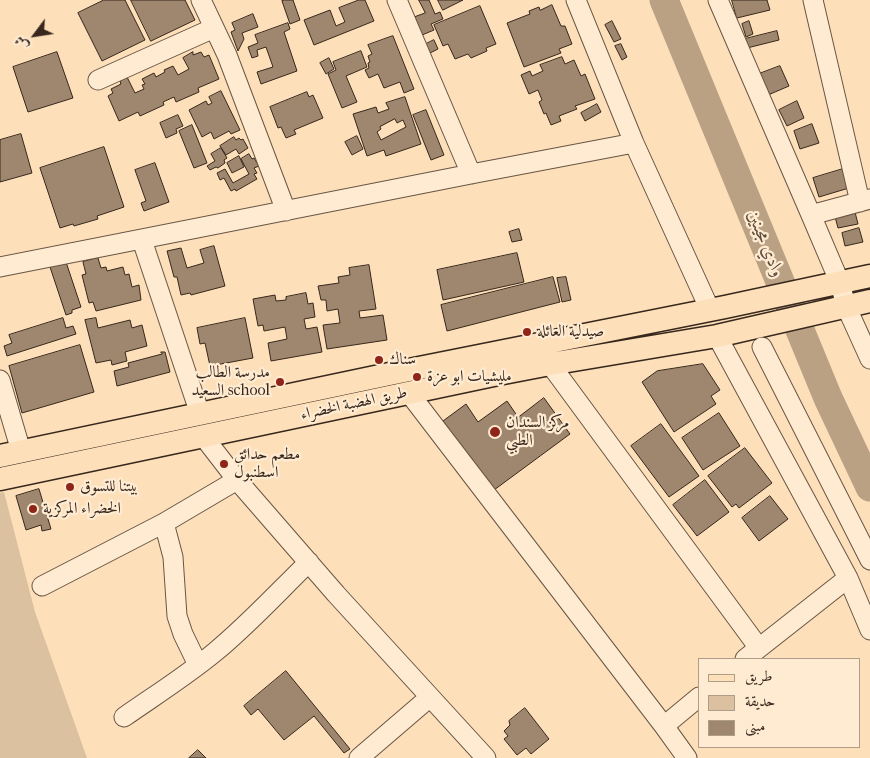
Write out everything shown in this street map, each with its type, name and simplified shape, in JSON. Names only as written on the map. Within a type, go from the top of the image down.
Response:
[{"type":"main road","name":"طريق الهضبة الخضراء","points":[[10,454],[200,414],[501,362],[717,308],[870,276]]},
{"type":"main road","name":"طريق الهضبة الخضراء","points":[[0,479],[409,393],[501,362],[550,364],[728,334],[870,301]]},
{"type":"street","points":[[201,0],[227,55],[286,211]]},
{"type":"street","points":[[397,0],[471,174]]},
{"type":"street","points":[[576,0],[634,143],[717,308]]},
{"type":"street","points":[[718,0],[811,215],[841,307],[870,358]]},
{"type":"street","points":[[811,215],[865,200],[813,0]]},
{"type":"street","points":[[98,80],[214,28]]},
{"type":"street","points":[[0,267],[634,143]]},
{"type":"street","points":[[142,240],[200,414]]},
{"type":"street","points":[[728,334],[795,479],[868,617]]},
{"type":"street","points":[[762,347],[870,560]]},
{"type":"street","points":[[550,364],[752,653],[848,578]]},
{"type":"street","points":[[0,380],[10,454]]},
{"type":"street","points":[[409,393],[687,758]]},
{"type":"street","points":[[203,436],[238,480],[336,594],[486,758]]},
{"type":"street","points":[[795,479],[821,464]]},
{"type":"street","points":[[42,586],[164,523],[238,480]]},
{"type":"street","points":[[164,523],[172,557],[177,616],[183,634],[198,665]]},
{"type":"street","points":[[124,717],[215,652],[309,562]]},
{"type":"street","points":[[359,758],[430,697]]},
{"type":"street","points":[[664,726],[698,698]]},
{"type":"green space","points":[[4,492],[35,612],[87,758],[0,758],[0,493]]},
{"type":"building","points":[[104,0],[125,0],[145,40],[102,61],[78,13]]},
{"type":"building","points":[[131,0],[185,0],[195,20],[151,41]]},
{"type":"building","points":[[293,0],[300,20],[290,24],[282,1]]},
{"type":"building","points":[[359,0],[365,0],[374,21],[314,45],[304,20],[330,10],[336,26],[345,22],[339,8]]},
{"type":"building","points":[[419,0],[429,0],[435,14],[440,12],[443,19],[431,24],[434,30],[422,35],[414,17],[425,13]]},
{"type":"building","points":[[438,0],[463,0],[443,10]]},
{"type":"building","points":[[732,0],[767,0],[770,10],[737,18]]},
{"type":"building","points":[[552,5],[561,26],[565,26],[572,44],[559,49],[561,53],[524,67],[507,23],[530,14],[529,11],[539,7],[540,10]]},
{"type":"building","points":[[480,6],[496,44],[486,48],[487,51],[471,58],[468,54],[455,59],[448,44],[443,46],[434,25]]},
{"type":"building","points":[[253,14],[258,27],[242,33],[244,39],[238,51],[231,32],[235,30],[232,23]]},
{"type":"building","points":[[612,21],[621,39],[614,42],[605,25]]},
{"type":"building","points":[[749,21],[753,34],[746,37],[742,24]]},
{"type":"building","points":[[288,23],[290,29],[284,32],[297,71],[261,84],[257,72],[273,67],[266,47],[257,50],[258,56],[252,58],[248,47],[258,43],[255,35]]},
{"type":"building","points":[[777,31],[779,40],[747,48],[745,39]]},
{"type":"building","points":[[393,36],[414,89],[404,93],[400,82],[384,88],[378,74],[369,78],[365,70],[369,68],[368,56],[372,54],[368,45]]},
{"type":"building","points":[[434,40],[438,49],[428,54],[424,45]]},
{"type":"building","points":[[621,44],[627,57],[622,60],[615,46]]},
{"type":"building","points":[[361,51],[367,67],[346,76],[357,102],[342,108],[328,74],[336,70],[333,62]]},
{"type":"building","points":[[57,52],[73,98],[28,112],[13,67]]},
{"type":"building","points":[[193,52],[193,55],[201,52],[204,57],[209,55],[219,79],[198,88],[199,92],[176,102],[174,97],[163,102],[164,105],[140,116],[138,112],[119,121],[108,96],[113,93],[111,89],[121,84],[120,81],[127,77],[135,93],[144,89],[142,85],[145,84],[142,79],[154,73],[156,77],[165,72],[164,70],[173,66],[178,75],[189,69],[183,58]]},
{"type":"building","points":[[562,57],[565,64],[574,60],[581,76],[585,74],[595,99],[575,106],[577,109],[559,116],[561,121],[551,125],[539,102],[542,100],[538,90],[529,94],[521,75],[530,71],[532,76],[543,71],[540,65]]},
{"type":"building","points":[[329,58],[334,69],[326,74],[320,63]]},
{"type":"building","points":[[780,66],[789,86],[768,95],[759,74]]},
{"type":"building","points":[[221,91],[240,130],[231,134],[229,131],[214,139],[211,132],[202,137],[189,110],[206,101],[208,105],[212,103],[209,97]]},
{"type":"building","points":[[307,92],[309,97],[313,95],[323,118],[294,130],[296,134],[286,138],[281,127],[278,128],[270,107]]},
{"type":"building","points":[[405,97],[421,144],[386,156],[384,150],[367,156],[353,114],[376,107],[378,113],[389,109],[386,103]]},
{"type":"building","points":[[797,101],[804,118],[787,126],[779,110]]},
{"type":"building","points":[[597,104],[601,112],[585,121],[581,113]]},
{"type":"building","points":[[426,110],[444,155],[431,160],[413,115]]},
{"type":"building","points":[[178,115],[183,126],[176,129],[177,133],[166,138],[160,123]]},
{"type":"building","points":[[395,119],[397,123],[403,120],[406,127],[381,140],[377,132],[381,129],[380,127]]},
{"type":"building","points":[[812,124],[819,143],[800,149],[794,131]]},
{"type":"building","points":[[192,125],[207,163],[194,168],[179,131]]},
{"type":"building","points":[[21,134],[32,173],[0,182],[0,140]]},
{"type":"building","points":[[357,136],[363,149],[352,155],[345,142]]},
{"type":"building","points":[[234,137],[236,140],[239,138],[243,139],[248,148],[239,154],[236,149],[226,155],[220,146]]},
{"type":"building","points":[[104,147],[124,207],[97,216],[98,219],[60,228],[40,168]]},
{"type":"building","points":[[221,148],[227,158],[224,160],[225,163],[218,168],[210,170],[207,166],[215,161],[211,154]]},
{"type":"building","points":[[249,154],[259,166],[254,168],[257,173],[254,174],[257,179],[236,191],[235,189],[231,191],[224,178],[220,180],[217,173],[225,169],[233,183],[249,174],[241,159]]},
{"type":"building","points":[[239,156],[244,167],[232,173],[227,163]]},
{"type":"building","points":[[155,163],[169,202],[144,211],[141,203],[146,201],[135,170]]},
{"type":"building","points":[[843,169],[849,188],[819,197],[813,178]]},
{"type":"building","points":[[854,208],[858,224],[838,228],[834,213]]},
{"type":"building","points":[[859,228],[863,242],[845,246],[842,233]]},
{"type":"building","points":[[519,229],[522,240],[512,242],[509,232]]},
{"type":"building","points":[[214,246],[225,286],[191,295],[190,293],[181,295],[177,277],[174,277],[167,251],[181,248],[187,268],[204,263],[200,250]]},
{"type":"building","points":[[517,253],[524,282],[443,300],[437,270]]},
{"type":"building","points":[[98,258],[101,268],[106,267],[107,271],[123,267],[125,275],[129,274],[132,287],[139,285],[141,300],[96,311],[93,302],[89,303],[82,275],[86,274],[83,262]]},
{"type":"building","points":[[66,262],[81,307],[72,310],[72,313],[66,315],[50,267]]},
{"type":"building","points":[[369,265],[376,309],[359,311],[360,318],[383,315],[387,340],[327,349],[323,325],[340,323],[338,309],[327,311],[326,300],[321,300],[318,286],[339,283],[338,277],[350,275],[349,268]]},
{"type":"building","points":[[553,277],[560,302],[447,331],[441,305]]},
{"type":"building","points":[[566,277],[571,300],[562,302],[557,278]]},
{"type":"building","points":[[306,293],[308,304],[313,303],[315,317],[304,319],[306,329],[317,327],[322,352],[271,361],[268,343],[287,339],[285,327],[264,331],[263,325],[258,326],[253,299],[275,295],[276,301],[286,300],[286,297]]},
{"type":"building","points":[[63,318],[66,328],[73,326],[76,334],[7,356],[4,346],[12,343],[9,335]]},
{"type":"building","points":[[96,318],[98,328],[130,320],[132,328],[142,325],[147,346],[125,352],[127,361],[112,365],[111,360],[96,363],[85,320]]},
{"type":"building","points":[[245,318],[253,358],[210,366],[205,343],[200,344],[197,328]]},
{"type":"building","points":[[80,345],[94,392],[22,413],[9,366]]},
{"type":"building","points":[[161,352],[165,352],[170,372],[117,386],[114,371],[129,367],[128,363],[162,354]]},
{"type":"building","points":[[703,364],[720,390],[711,396],[716,404],[674,432],[642,382],[657,371]]},
{"type":"building","points":[[544,398],[570,434],[494,490],[443,421],[466,404],[478,422],[507,401],[518,417]]},
{"type":"building","points":[[719,413],[740,446],[703,470],[682,438]]},
{"type":"building","points":[[661,424],[699,476],[669,497],[631,446]]},
{"type":"building","points":[[745,448],[772,483],[739,508],[736,504],[732,507],[708,476]]},
{"type":"building","points":[[705,480],[729,512],[697,536],[673,505]]},
{"type":"building","name":"الخضراء المركزية","points":[[39,489],[51,529],[42,531],[41,525],[26,530],[16,496]]},
{"type":"building","points":[[770,496],[788,519],[759,541],[742,518]]},
{"type":"building","points":[[286,671],[350,749],[344,753],[314,716],[284,740],[258,709],[251,715],[244,706]]},
{"type":"building","points":[[525,708],[549,739],[531,754],[526,748],[517,755],[504,739],[508,736],[504,731],[510,725],[509,721]]},
{"type":"building","points":[[198,750],[206,758],[189,758]]},
{"type":"waterway","name":"وادي مجينين","points":[[664,0],[828,398],[870,487]]},
{"type":"place","name":"صيدلية العائلة","points":[[527,332]]},
{"type":"place","name":"سناك","points":[[379,360]]},
{"type":"place","name":"مليشيات ابو عزة","points":[[417,377]]},
{"type":"place","name":"مدرسة الطالب السعيد school","points":[[280,382]]},
{"type":"place","name":"مركز السندان الطبي","points":[[495,432]]},
{"type":"place","name":"مطعم حدائق اسطنبول","points":[[224,464]]},
{"type":"place","name":"بيتنا للتسوق","points":[[70,487]]},
{"type":"place","name":"الخضراء المركزية","points":[[33,509]]}]
